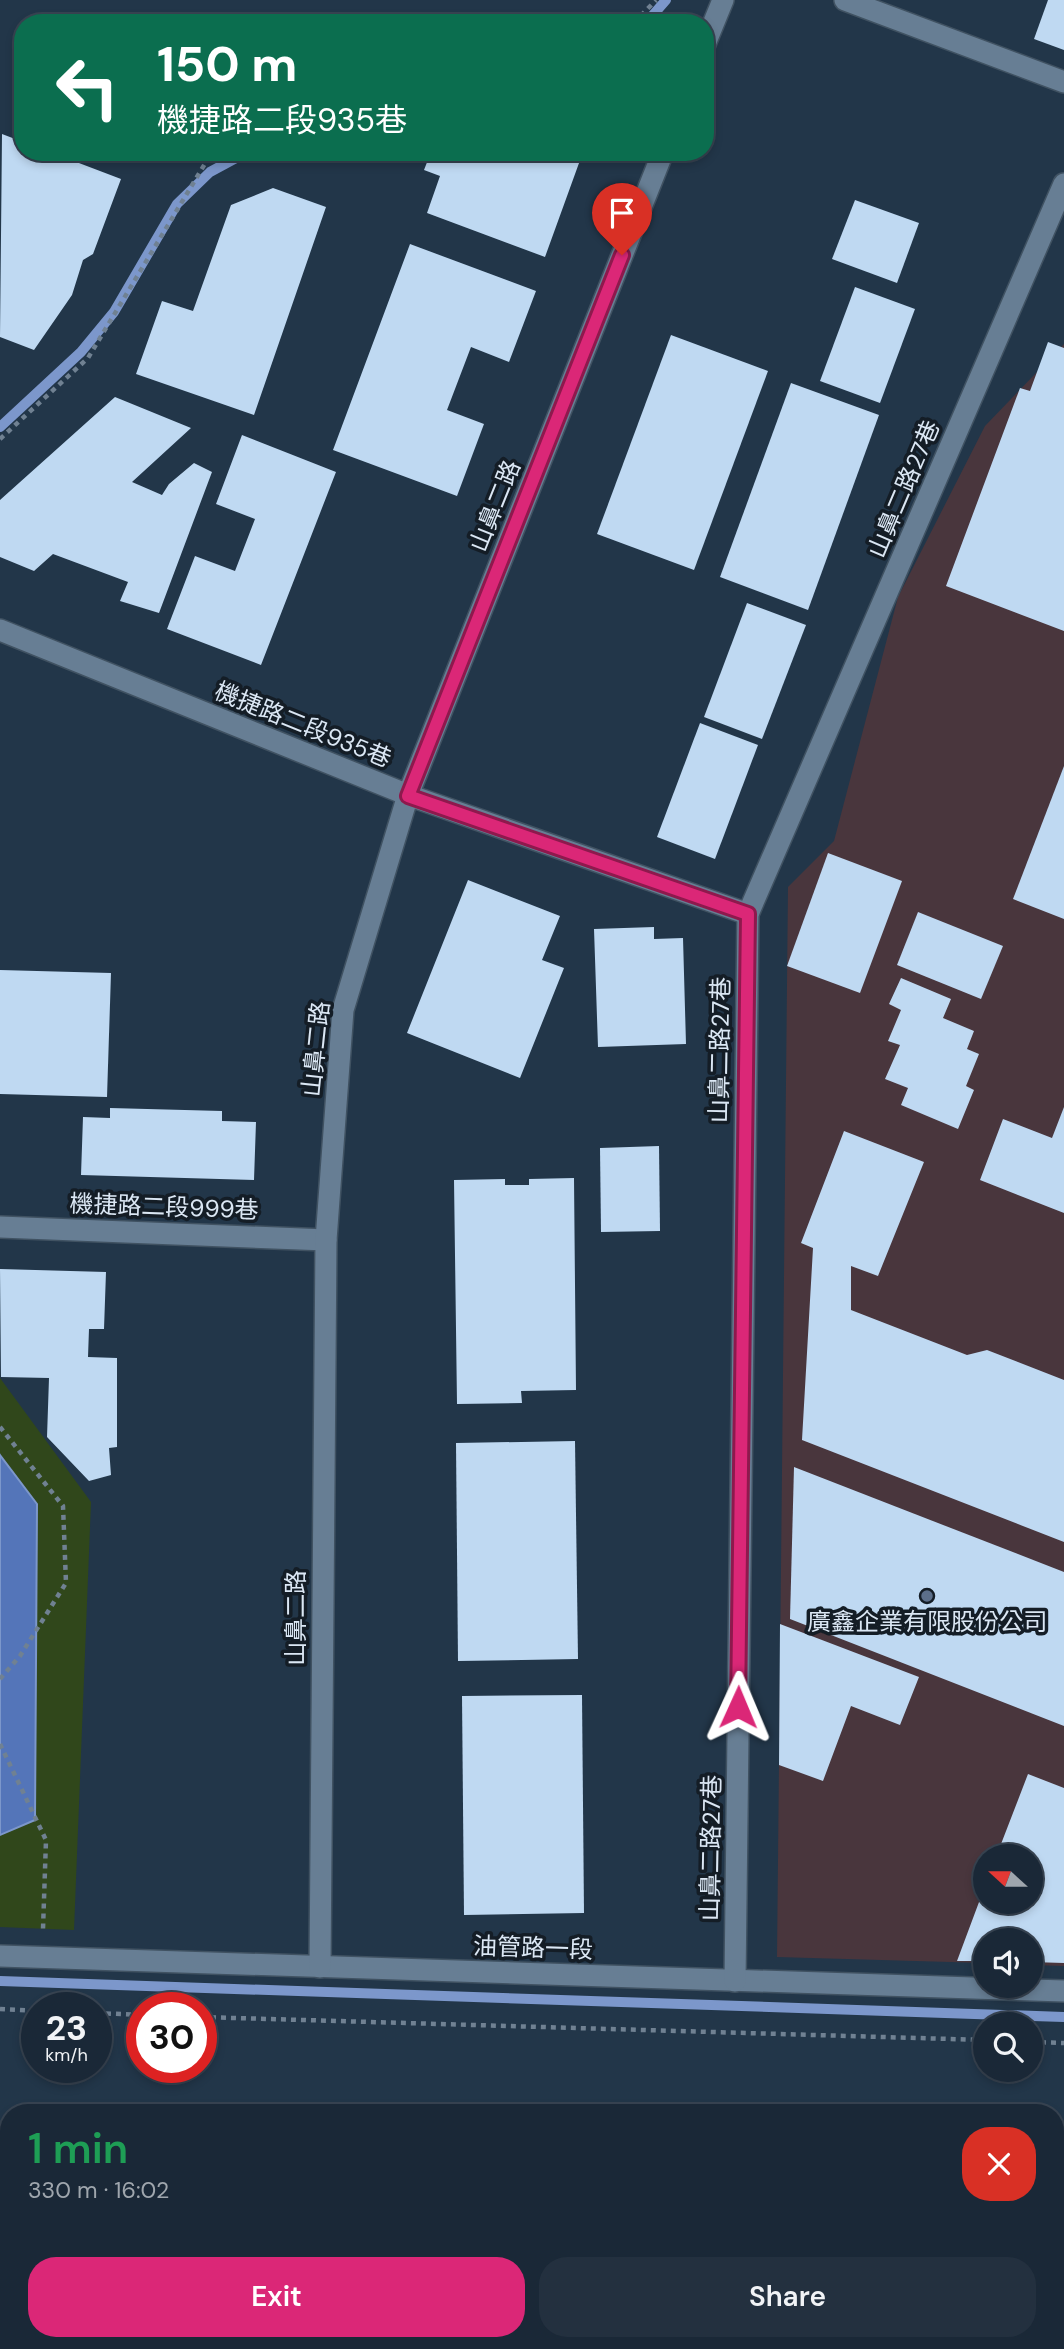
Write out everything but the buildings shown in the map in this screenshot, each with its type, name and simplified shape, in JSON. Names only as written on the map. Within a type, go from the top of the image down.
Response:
[{"type":"street","points":[[714,22],[723,0]]},
{"type":"street","points":[[845,0],[1064,82]]},
{"type":"street","name":"山鼻二路","points":[[320,1967],[326,1240],[343,1010],[408,796],[659,161]]},
{"type":"street","name":"山鼻二路27巷","points":[[735,1981],[748,914],[1064,184]]},
{"type":"street","name":"機捷路二段935巷","points":[[0,630],[408,796],[748,914]]},
{"type":"street","name":"機捷路二段999巷","points":[[0,1227],[326,1240]]},
{"type":"street","name":"油管路一段","points":[[0,1956],[1064,1991]]},
{"type":"path","points":[[643,14],[656,0]]},
{"type":"path","points":[[0,439],[88,358],[206,161]]},
{"type":"path","points":[[0,1427],[63,1506],[66,1583],[20,1656],[0,1679]]},
{"type":"path","points":[[0,1744],[46,1840],[42,1958]]},
{"type":"path","points":[[0,2009],[21,2010]]},
{"type":"path","points":[[217,2017],[973,2040]]},
{"type":"path","points":[[1043,2042],[1064,2043]]},
{"type":"shaded area","points":[[1064,344],[1064,1966],[1043,1965],[1043,1928],[973,1928],[973,1963],[777,1957],[788,887],[834,841],[898,597],[985,426]]},
{"type":"green space","points":[[0,1378],[91,1502],[74,1930],[0,1927]]},
{"type":"water","points":[[0,1455],[37,1504],[35,1820],[0,1835]]},
{"type":"waterway","points":[[654,14],[666,0]]},
{"type":"waterway","points":[[0,427],[81,352],[114,312],[177,204],[210,172],[230,161]]},
{"type":"waterway","points":[[0,1981],[1064,2017]]},
{"type":"place","name":"廣鑫企業有限股份公司","points":[[927,1596]]},
{"type":"route","points":[[622,255],[408,796],[748,914],[738,1707]]}]
